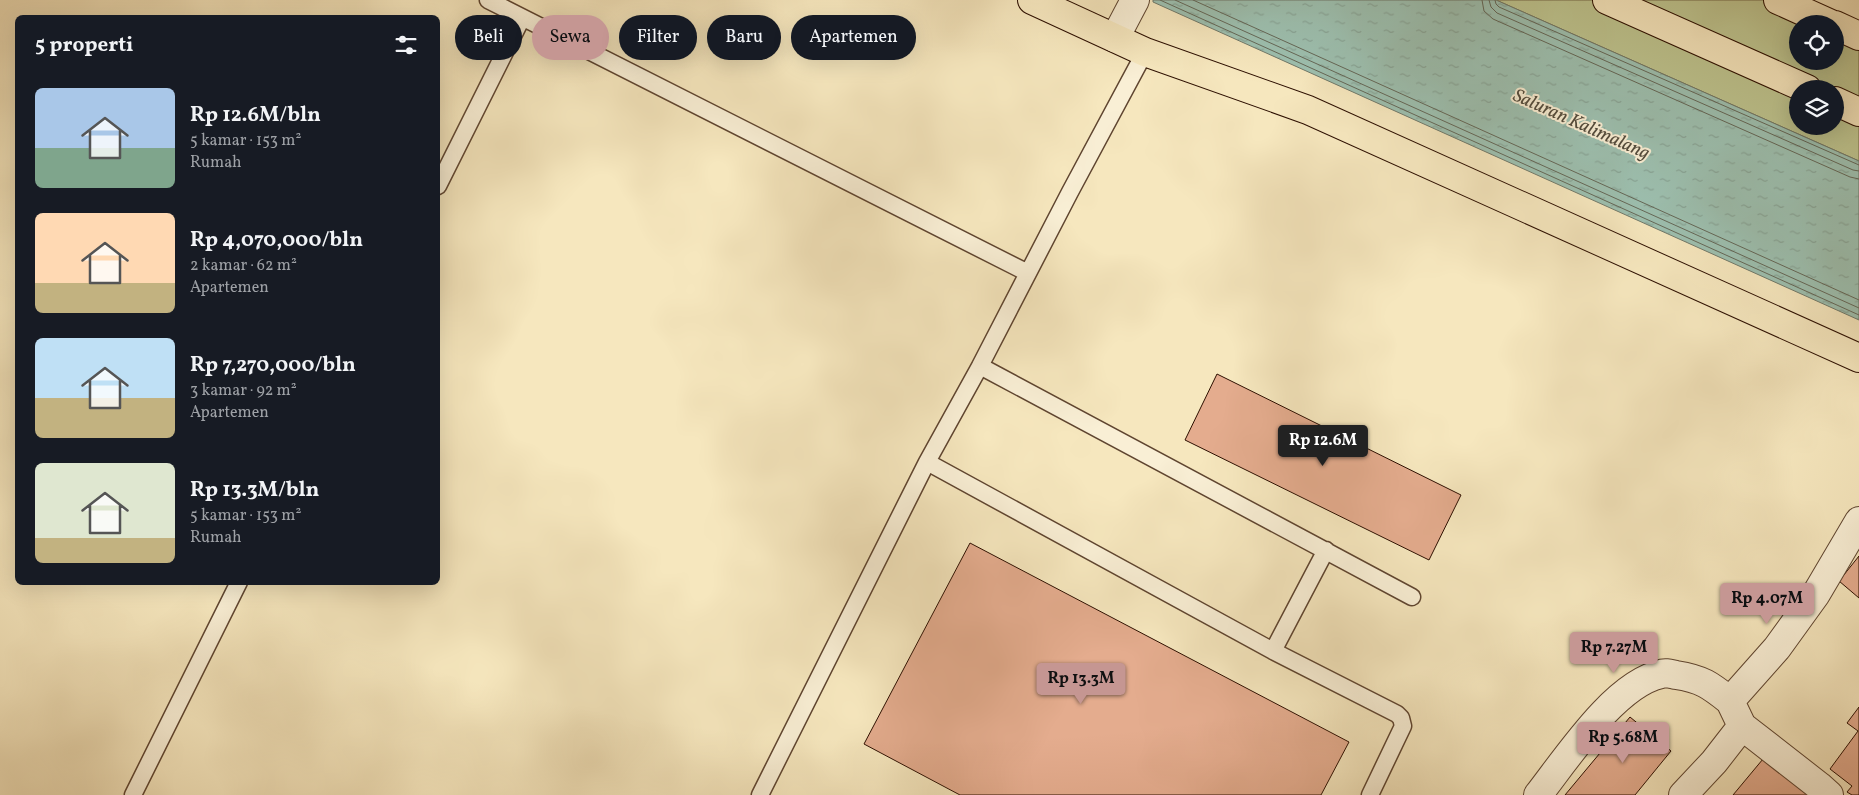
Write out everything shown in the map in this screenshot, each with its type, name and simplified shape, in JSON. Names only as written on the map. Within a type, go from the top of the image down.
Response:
[{"type":"main road","points":[[1032,0],[1145,52],[1308,110],[1859,358]]},
{"type":"main road","points":[[1607,0],[1789,81]]},
{"type":"main road","points":[[1778,0],[1811,15]]},
{"type":"main road","points":[[1844,29],[1859,36]]},
{"type":"main road","points":[[1844,105],[1859,112]]},
{"type":"street","points":[[1115,38],[1135,0]]},
{"type":"street","points":[[1730,701],[1777,648],[1816,594],[1859,521]]},
{"type":"street","points":[[1538,795],[1611,704],[1635,684],[1662,673],[1689,677],[1707,683],[1730,701],[1742,726],[1829,795]]},
{"type":"street","points":[[1683,795],[1714,762],[1742,726]]},
{"type":"lane","points":[[488,0],[516,15]]},
{"type":"lane","points":[[522,18],[1028,273]]},
{"type":"lane","points":[[760,795],[927,462],[980,366],[1145,52]]},
{"type":"lane","points":[[440,182],[501,60]]},
{"type":"lane","points":[[980,366],[1412,596]]},
{"type":"lane","points":[[927,462],[1273,651],[1397,714],[1401,718],[1403,726],[1370,795]]},
{"type":"lane","points":[[1273,651],[1326,550]]},
{"type":"lane","points":[[133,795],[238,585]]},
{"type":"green space","points":[[1496,0],[1774,0],[1789,15],[1789,70],[1844,70],[1844,31],[1859,37],[1859,161],[1800,135],[1844,135],[1844,80],[1789,80],[1789,130]]},
{"type":"water","name":"Saluran Kalimalang","points":[[1153,0],[1496,0],[1789,130],[1789,135],[1800,135],[1859,161],[1859,320],[1153,2]]},
{"type":"building","points":[[1217,374],[1461,495],[1429,560],[1185,440]]},
{"type":"building","points":[[970,543],[1349,742],[1321,795],[960,795],[864,744]]},
{"type":"building","points":[[1859,556],[1859,598],[1839,581]]},
{"type":"building","points":[[1859,707],[1859,795],[1852,795],[1847,792],[1852,786],[1830,769],[1858,731],[1847,723]]},
{"type":"building","points":[[1630,717],[1671,751],[1635,795],[1565,795]]},
{"type":"building","points":[[1768,753],[1817,795],[1733,795]]}]
